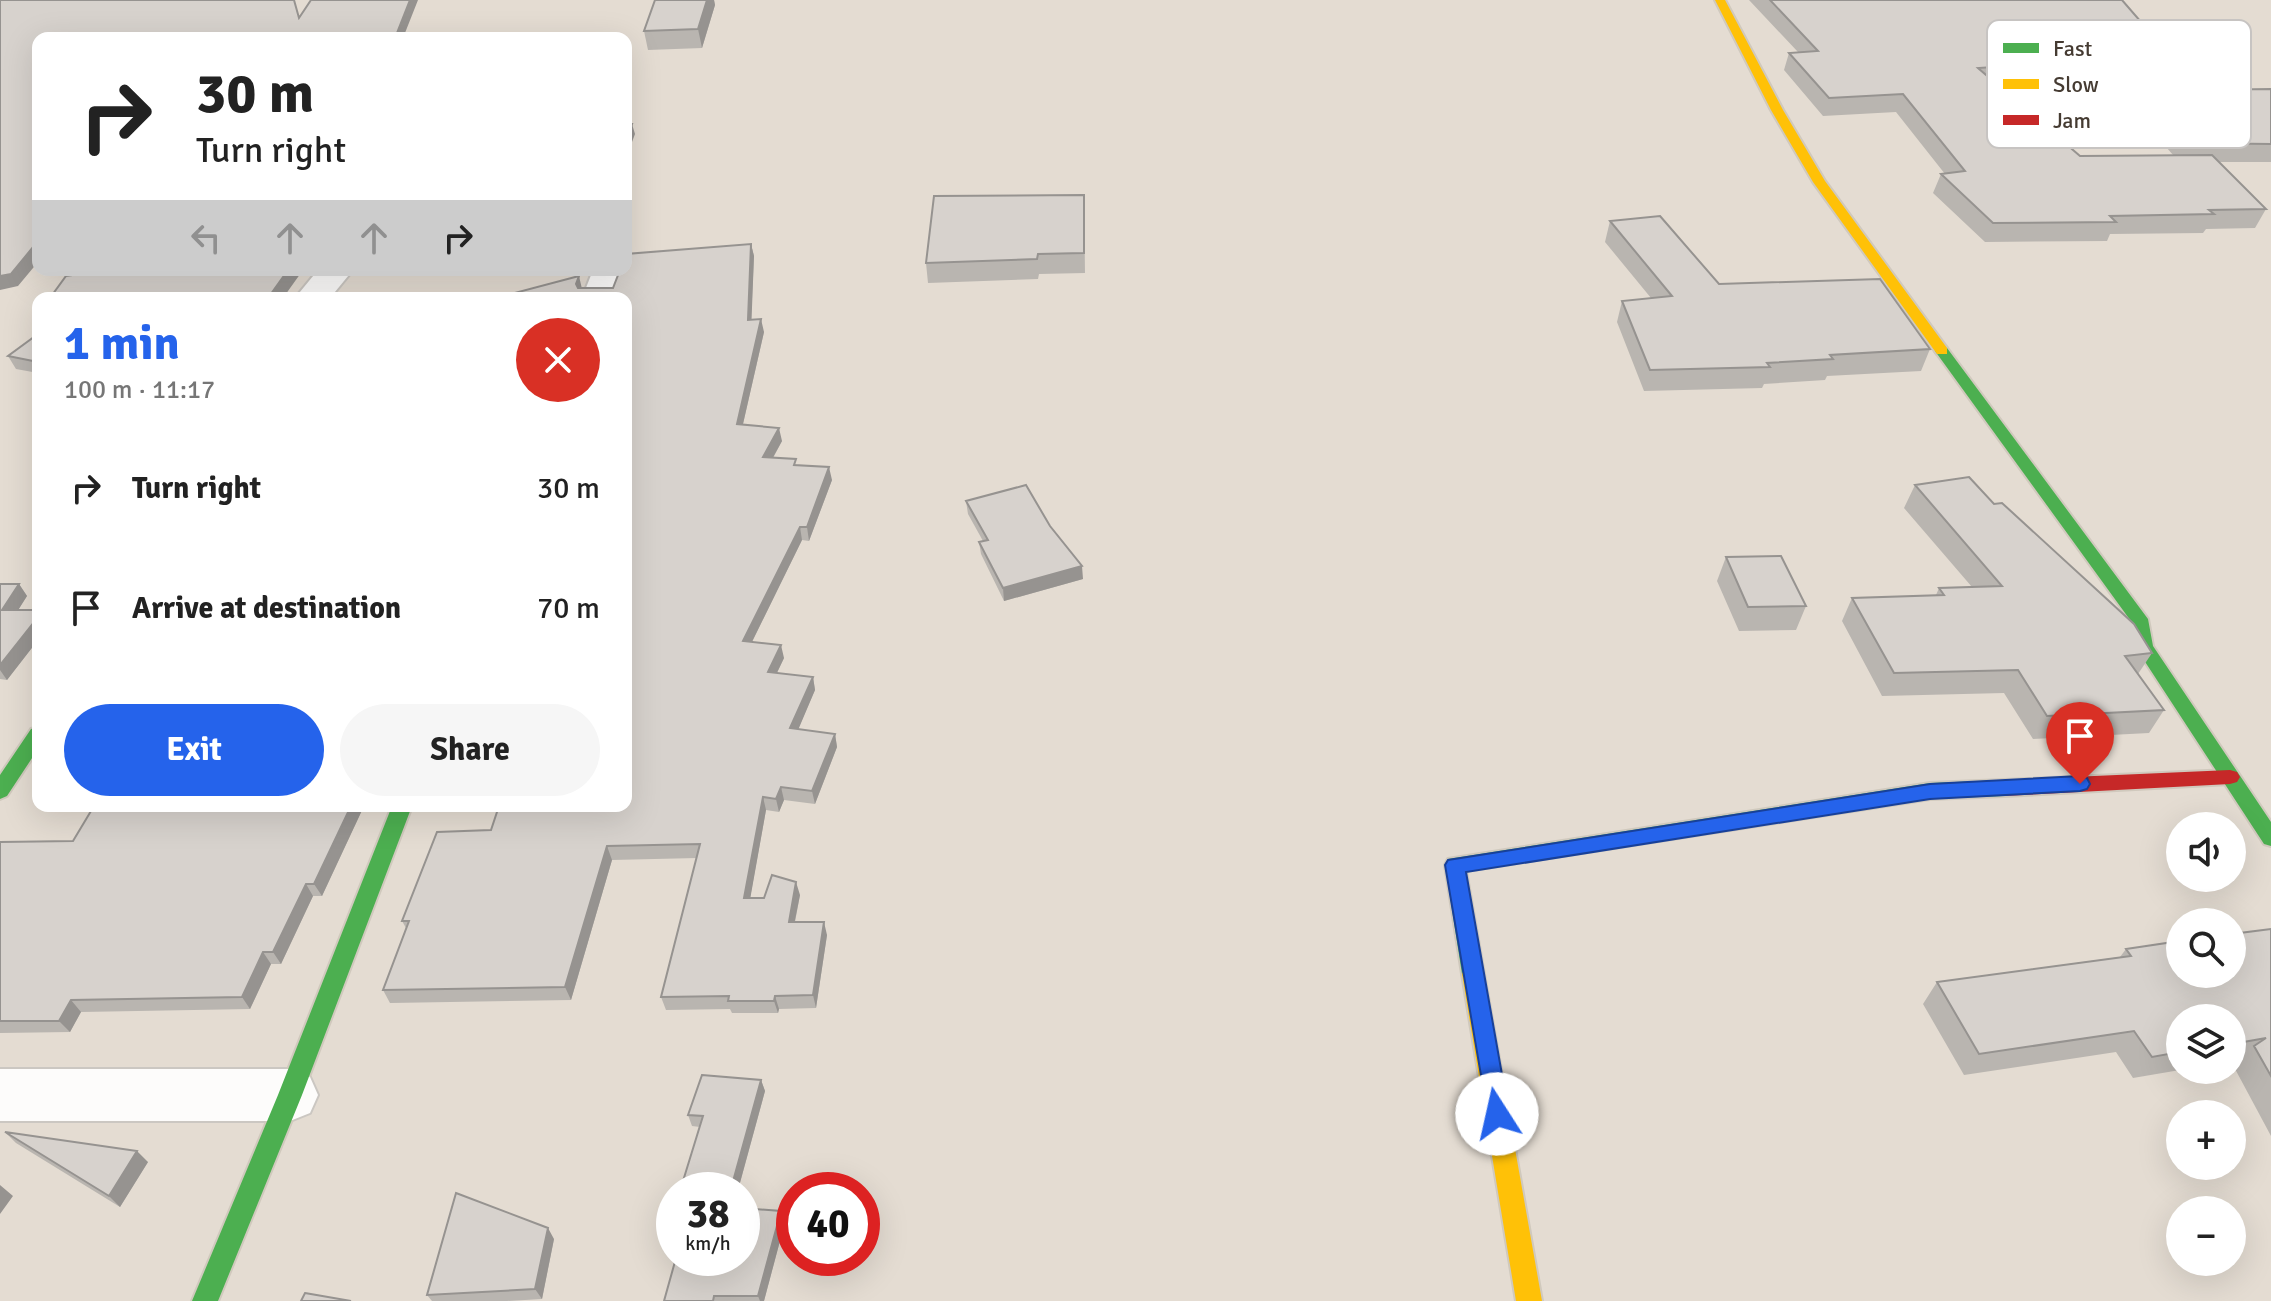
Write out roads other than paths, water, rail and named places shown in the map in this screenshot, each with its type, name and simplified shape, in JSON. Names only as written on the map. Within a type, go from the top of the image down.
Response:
[{"type":"street","points":[[1720,0],[1757,74],[1853,235],[1892,282],[2142,623],[2144,647],[2271,838]]},
{"type":"street","points":[[317,292],[331,276]]},
{"type":"street","points":[[0,791],[32,743]]},
{"type":"street","points":[[1529,1301],[1455,865],[1930,791],[2230,777]]},
{"type":"street","points":[[205,1301],[290,1095],[400,812]]},
{"type":"street","points":[[0,1095],[290,1095]]}]
